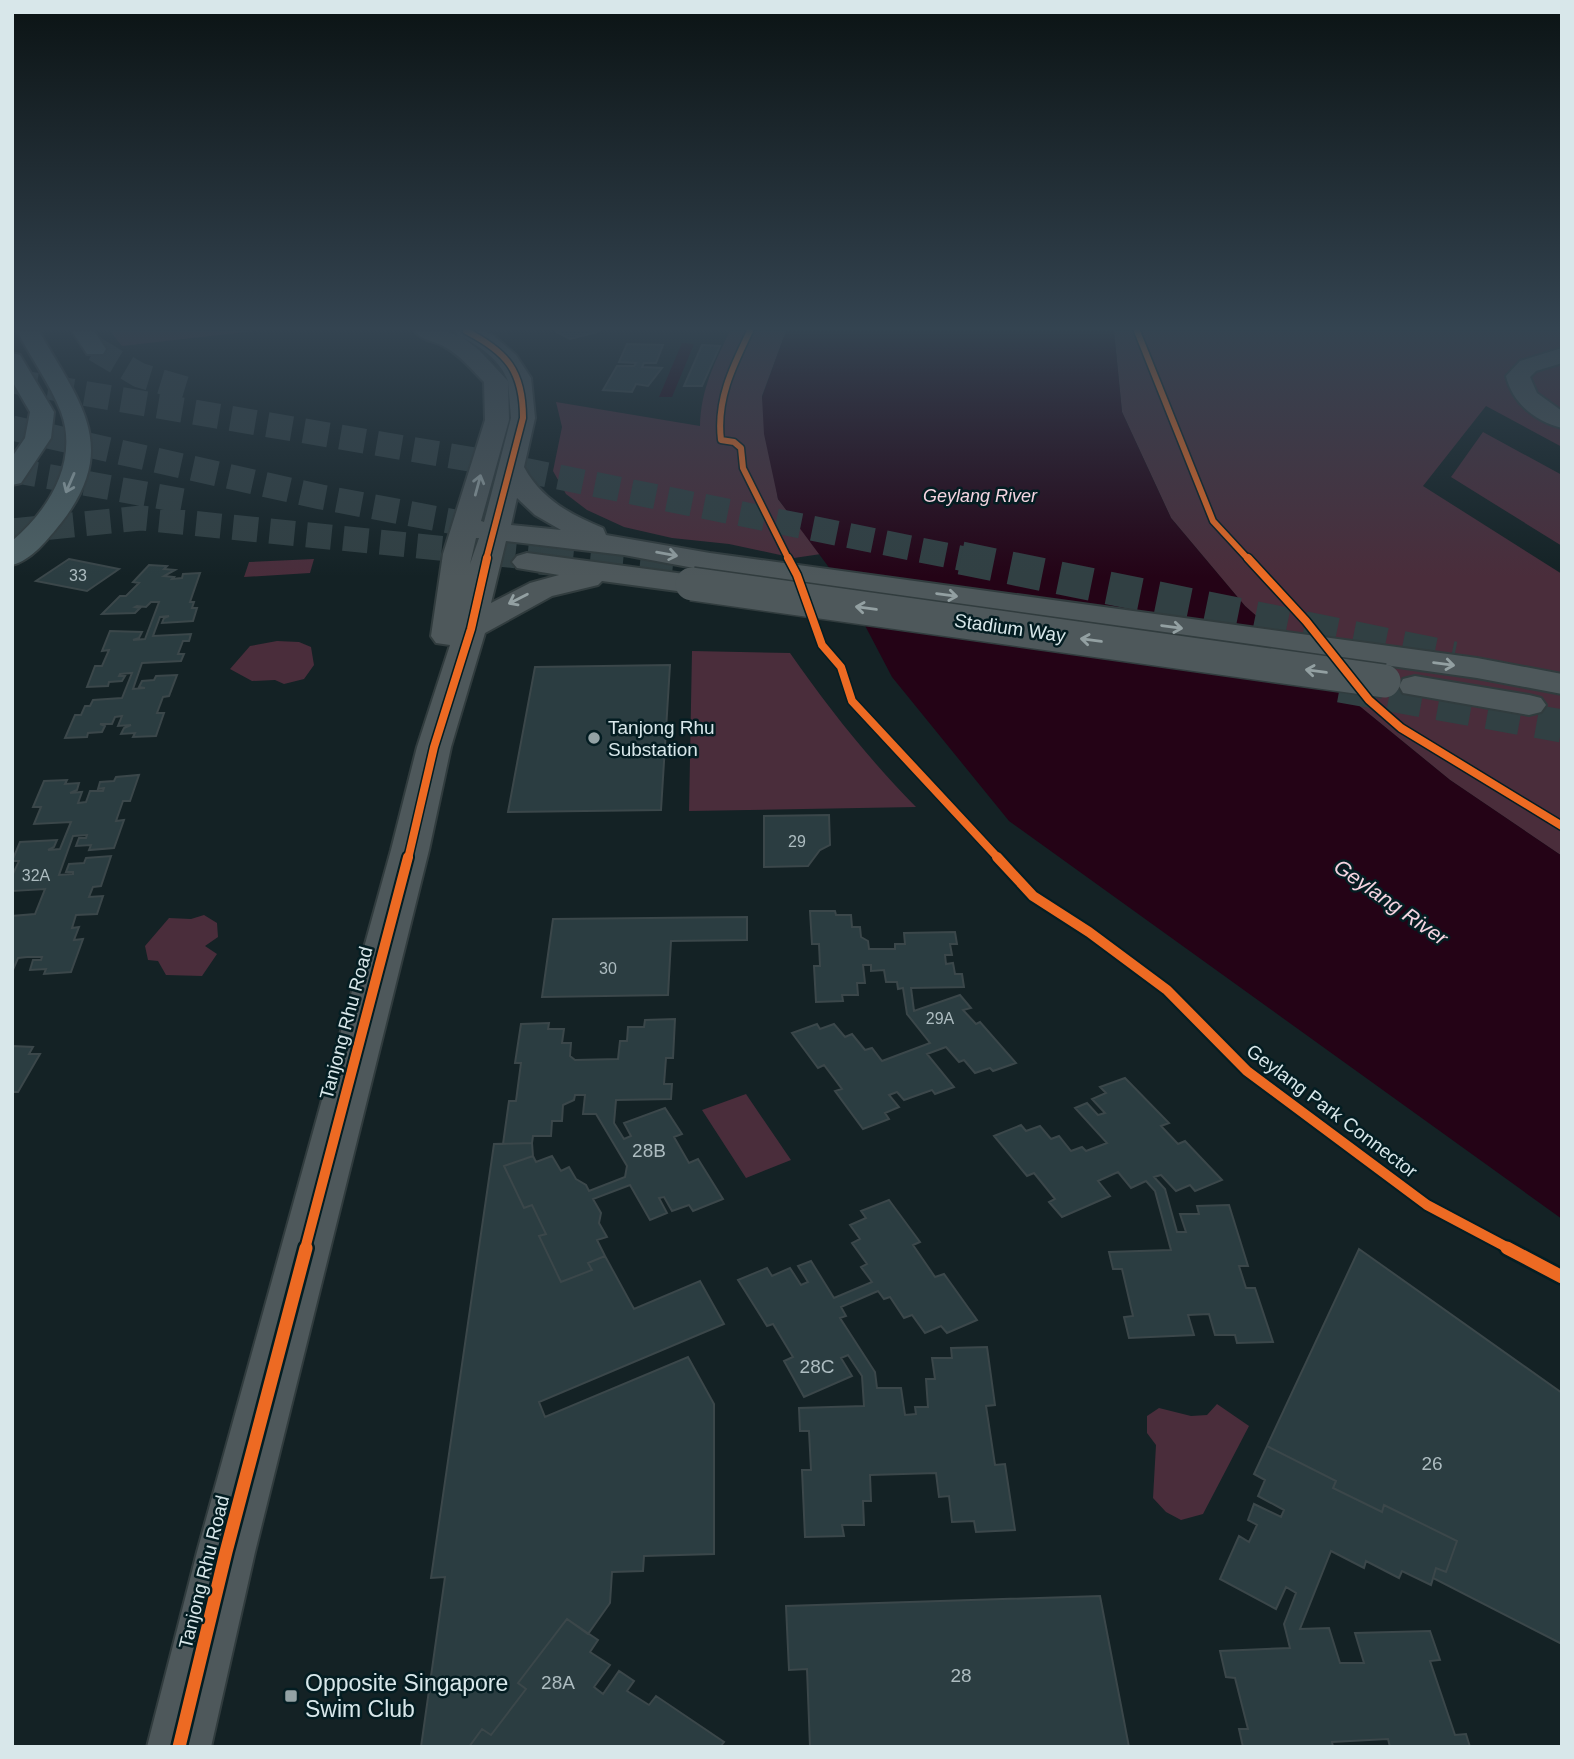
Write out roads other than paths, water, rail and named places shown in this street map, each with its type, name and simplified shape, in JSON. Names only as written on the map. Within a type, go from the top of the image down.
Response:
[{"type":"highway","points":[[12,477],[38,438],[42,413]]},
{"type":"highway","points":[[12,556],[42,529],[69,488],[77,465],[80,443],[72,413]]},
{"type":"street","name":"Tanjong Rhu Road","points":[[179,1747],[226,1552],[410,850],[434,747],[471,629],[476,542],[497,413]]},
{"type":"street","name":"Tanjong Rhu Road","points":[[458,667],[446,637],[476,542],[511,467],[523,413]]},
{"type":"street","points":[[1545,413],[1562,421]]},
{"type":"street","points":[[511,467],[518,484],[542,508],[569,525],[624,546]]},
{"type":"street","name":"Stadium Way","points":[[476,542],[624,546],[701,573]]},
{"type":"street","name":"Stadium Way","points":[[476,542],[632,575],[701,573],[1380,668],[1562,711]]},
{"type":"street","points":[[471,629],[538,590],[567,580],[632,575]]},
{"type":"street","name":"Stadium Way","points":[[1380,668],[1477,668],[1562,684]]},
{"type":"water","name":"Geylang River","points":[[763,413],[1123,413],[1171,518],[1245,606],[1352,700],[1450,780],[1562,856],[1562,1219],[1009,821],[892,677],[848,593],[778,499],[764,434]]},
{"type":"tunnel","points":[[200,413],[469,459],[970,560]]},
{"type":"tunnel","points":[[12,428],[321,497],[503,531]]},
{"type":"tunnel","points":[[12,470],[184,501]]},
{"type":"tunnel","points":[[12,531],[141,518],[557,560]]},
{"type":"tunnel","points":[[540,558],[734,578]]},
{"type":"tunnel","points":[[961,558],[1454,658]]},
{"type":"tunnel","points":[[1340,686],[1562,726]]},
{"type":"place","name":"Tanjong Rhu Substation","points":[[594,738]]},
{"type":"place","name":"Opposite Singapore Swim Club","points":[[291,1696]]}]
